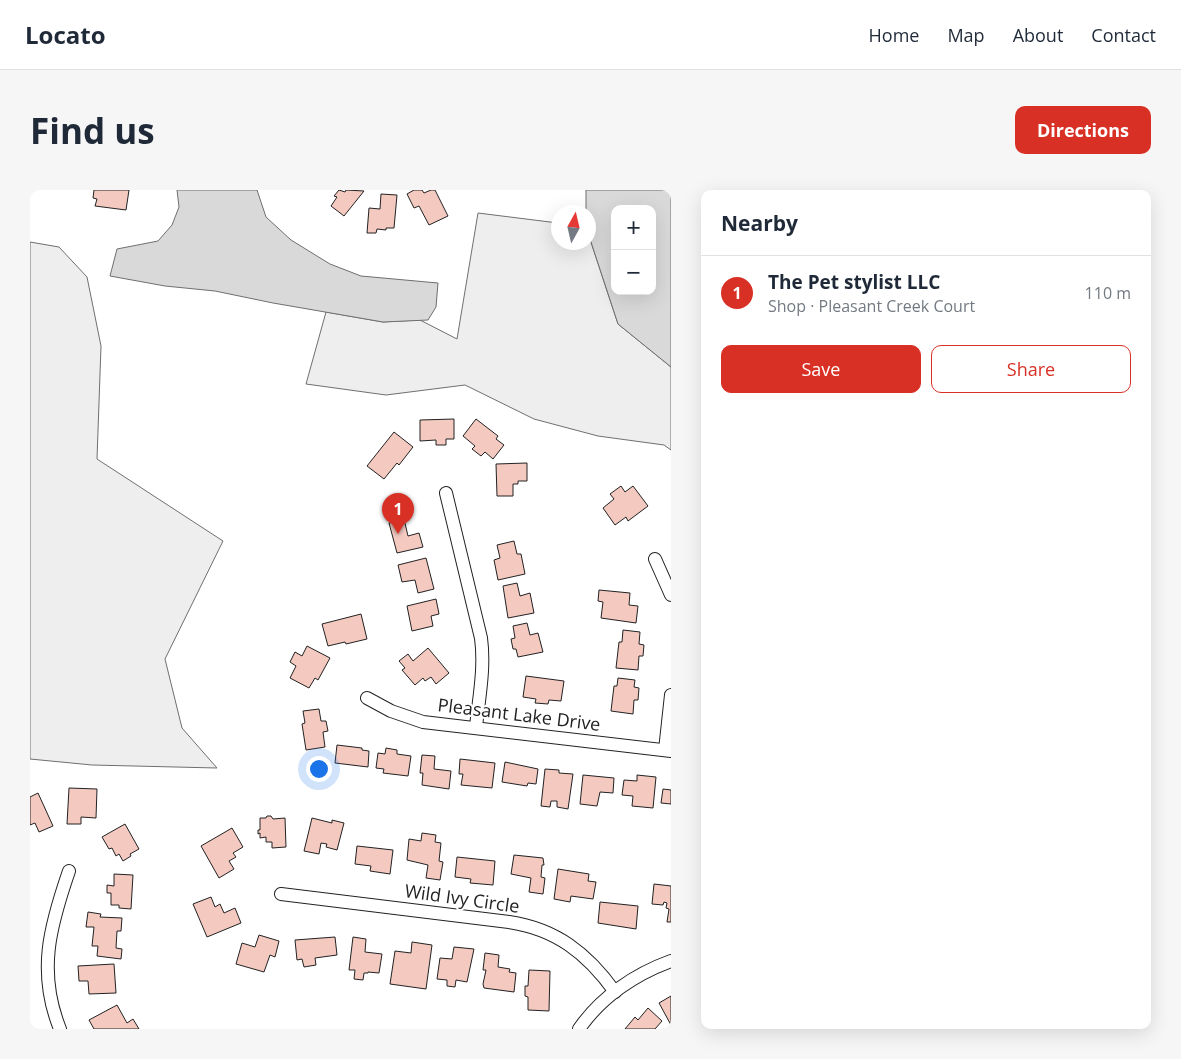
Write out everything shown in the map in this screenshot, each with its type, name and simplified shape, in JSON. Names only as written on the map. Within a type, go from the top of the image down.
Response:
[{"type":"street","points":[[446,493],[483,653],[476,728]]},
{"type":"street","points":[[655,559],[671,595]]},
{"type":"street","points":[[668,751],[671,695]]},
{"type":"street","name":"Pleasant Lake Drive","points":[[367,698],[390,711],[423,722],[668,751]]},
{"type":"street","points":[[60,1029],[53,1010],[48,951],[56,910],[69,871]]},
{"type":"street","name":"Wild Ivy Circle","points":[[281,894],[528,926],[554,935],[578,950],[602,974],[615,992]]},
{"type":"street","points":[[579,1029],[600,1004],[615,992],[643,973],[671,961]]},
{"type":"shaded area","points":[[177,190],[257,190],[266,217],[291,240],[330,264],[361,276],[438,283],[436,307],[428,320],[383,322],[215,291],[165,286],[110,276],[117,249],[158,241],[172,225],[179,207]]},
{"type":"shaded area","points":[[586,190],[671,190],[671,367],[618,324],[594,250],[596,250],[596,205],[586,205]]},
{"type":"shaded area","points":[[478,213],[551,222],[551,250],[594,250],[618,324],[671,367],[671,450],[664,445],[598,436],[534,419],[465,385],[386,395],[306,384],[326,312],[383,322],[420,320],[457,339]]},
{"type":"shaded area","points":[[30,242],[59,247],[87,277],[101,346],[97,459],[223,541],[165,659],[182,728],[217,768],[92,765],[30,759]]},
{"type":"building","points":[[94,190],[129,190],[126,210],[95,206],[97,199],[93,198]]},
{"type":"building","points":[[339,190],[345,192],[346,190],[364,191],[344,216],[331,206],[337,197],[334,196]]},
{"type":"building","points":[[414,190],[422,190],[424,193],[435,190],[448,216],[429,225],[419,206],[414,208],[407,194]]},
{"type":"building","points":[[381,194],[397,195],[394,228],[386,228],[386,230],[377,229],[376,233],[367,233],[369,208],[380,209]]},
{"type":"building","points":[[454,419],[454,439],[446,439],[446,445],[436,445],[436,440],[420,441],[420,420]]},
{"type":"building","points":[[476,419],[498,436],[496,439],[504,445],[493,459],[485,452],[481,456],[472,449],[475,446],[463,436]]},
{"type":"building","points":[[394,432],[413,447],[399,465],[397,463],[384,479],[367,466]]},
{"type":"building","points":[[527,463],[527,481],[518,481],[518,484],[513,484],[513,496],[497,496],[496,464]]},
{"type":"building","points":[[621,486],[625,492],[633,486],[648,506],[628,521],[626,517],[615,525],[603,508],[614,499],[610,494]]},
{"type":"building","points":[[404,519],[408,536],[419,533],[423,547],[397,553],[389,523]]},
{"type":"building","points":[[514,541],[517,554],[521,554],[525,574],[498,580],[494,560],[500,558],[497,545]]},
{"type":"building","points":[[426,558],[434,589],[418,593],[415,580],[402,582],[398,565]]},
{"type":"building","points":[[517,583],[520,596],[530,593],[534,613],[508,618],[503,586]]},
{"type":"building","points":[[599,590],[630,593],[629,605],[638,606],[636,623],[601,618],[603,602],[598,601]]},
{"type":"building","points":[[436,599],[439,614],[431,616],[433,626],[412,631],[407,606]]},
{"type":"building","points":[[361,614],[367,639],[328,646],[322,624]]},
{"type":"building","points":[[527,623],[530,635],[538,633],[543,652],[518,657],[516,649],[513,649],[511,639],[515,638],[513,626]]},
{"type":"building","points":[[623,630],[640,632],[639,644],[644,645],[643,656],[639,656],[638,670],[616,668],[619,642],[622,642]]},
{"type":"building","points":[[307,646],[330,658],[318,680],[315,678],[309,688],[290,678],[296,666],[290,662],[295,652],[302,656]]},
{"type":"building","points":[[428,648],[449,673],[436,684],[431,677],[425,681],[423,678],[415,685],[402,670],[405,668],[399,661],[408,654],[413,661]]},
{"type":"building","points":[[526,676],[564,681],[561,701],[549,700],[548,704],[535,703],[536,699],[523,697]]},
{"type":"building","points":[[618,678],[635,680],[634,687],[639,688],[638,700],[634,700],[633,714],[611,711],[614,686],[617,686]]},
{"type":"building","points":[[319,709],[321,721],[326,721],[328,731],[323,732],[325,747],[306,750],[302,724],[305,723],[303,711]]},
{"type":"building","points":[[337,745],[362,748],[362,750],[369,751],[368,767],[335,763]]},
{"type":"building","points":[[386,748],[397,750],[397,754],[411,756],[408,776],[383,773],[384,769],[376,768],[378,753],[385,754]]},
{"type":"building","points":[[422,755],[435,756],[434,769],[451,771],[449,789],[422,785],[423,773],[420,773]]},
{"type":"building","points":[[460,759],[495,763],[492,788],[461,785],[463,774],[459,774]]},
{"type":"building","points":[[505,762],[538,769],[536,784],[528,783],[527,786],[502,782]]},
{"type":"building","points":[[545,769],[573,774],[568,809],[557,807],[557,801],[551,801],[550,807],[541,806]]},
{"type":"building","points":[[583,775],[614,778],[613,793],[600,792],[597,806],[580,804]]},
{"type":"building","points":[[637,775],[656,777],[653,808],[632,806],[633,796],[622,795],[624,780],[637,781]]},
{"type":"building","points":[[69,788],[97,789],[96,818],[81,817],[81,824],[67,824]]},
{"type":"building","points":[[663,789],[671,790],[671,804],[661,803]]},
{"type":"building","points":[[38,793],[53,826],[39,832],[35,823],[30,825],[30,797]]},
{"type":"building","points":[[271,816],[273,819],[285,818],[286,847],[272,848],[272,842],[266,842],[266,837],[260,838],[258,830],[260,830],[260,818],[266,818]]},
{"type":"building","points":[[312,818],[332,823],[332,820],[344,823],[337,850],[326,847],[327,844],[321,843],[319,854],[304,851]]},
{"type":"building","points":[[125,824],[139,849],[123,861],[119,854],[116,856],[112,848],[109,849],[102,837]]},
{"type":"building","points":[[232,828],[243,847],[233,853],[236,857],[229,861],[234,869],[219,878],[201,846]]},
{"type":"building","points":[[422,833],[436,835],[435,842],[441,843],[439,861],[443,862],[440,880],[426,878],[428,865],[407,860],[409,839],[421,841]]},
{"type":"building","points":[[357,846],[393,850],[390,874],[370,871],[371,866],[355,864]]},
{"type":"building","points":[[514,855],[543,858],[544,865],[542,865],[541,877],[545,878],[543,894],[529,892],[531,878],[511,874]]},
{"type":"building","points":[[457,857],[495,861],[493,885],[470,883],[471,879],[455,877]]},
{"type":"building","points":[[558,869],[589,874],[588,881],[596,882],[593,899],[571,896],[570,902],[554,899]]},
{"type":"building","points":[[114,874],[133,875],[131,909],[119,908],[119,905],[111,905],[111,893],[107,893],[107,885],[114,886]]},
{"type":"building","points":[[654,884],[671,886],[671,922],[667,922],[669,909],[666,908],[667,903],[664,902],[663,905],[652,904]]},
{"type":"building","points":[[211,897],[215,907],[220,904],[224,913],[235,908],[241,923],[207,937],[193,904]]},
{"type":"building","points":[[600,902],[638,906],[636,929],[598,923]]},
{"type":"building","points":[[88,912],[101,914],[100,917],[122,918],[121,931],[117,931],[116,948],[122,949],[121,959],[97,956],[98,946],[92,946],[94,927],[86,927]]},
{"type":"building","points":[[259,935],[279,941],[275,957],[270,955],[264,972],[236,964],[242,943],[255,947]]},
{"type":"building","points":[[335,937],[337,955],[315,958],[316,965],[304,967],[302,959],[297,960],[295,940]]},
{"type":"building","points":[[353,937],[366,939],[365,952],[382,954],[379,973],[368,972],[364,973],[363,980],[354,979],[355,970],[349,970]]},
{"type":"building","points":[[412,942],[432,945],[426,989],[390,984],[395,951],[411,953]]},
{"type":"building","points":[[454,947],[474,949],[467,982],[456,980],[455,987],[447,986],[447,980],[437,979],[440,958],[452,959]]},
{"type":"building","points":[[485,953],[499,955],[498,967],[510,969],[509,972],[516,973],[514,992],[484,988],[486,970],[483,970]]},
{"type":"building","points":[[114,964],[116,993],[89,994],[88,981],[79,981],[78,966]]},
{"type":"building","points":[[529,970],[550,971],[549,1011],[528,1010],[528,997],[525,996],[525,986],[528,986]]},
{"type":"building","points":[[671,996],[671,1025],[659,1003]]},
{"type":"building","points":[[117,1005],[127,1023],[133,1019],[139,1029],[94,1029],[89,1020]]},
{"type":"building","points":[[648,1008],[662,1021],[655,1029],[625,1029],[635,1017],[638,1020]]},
{"type":"place","name":"The Pet stylist LLC","points":[[398,534]]}]
